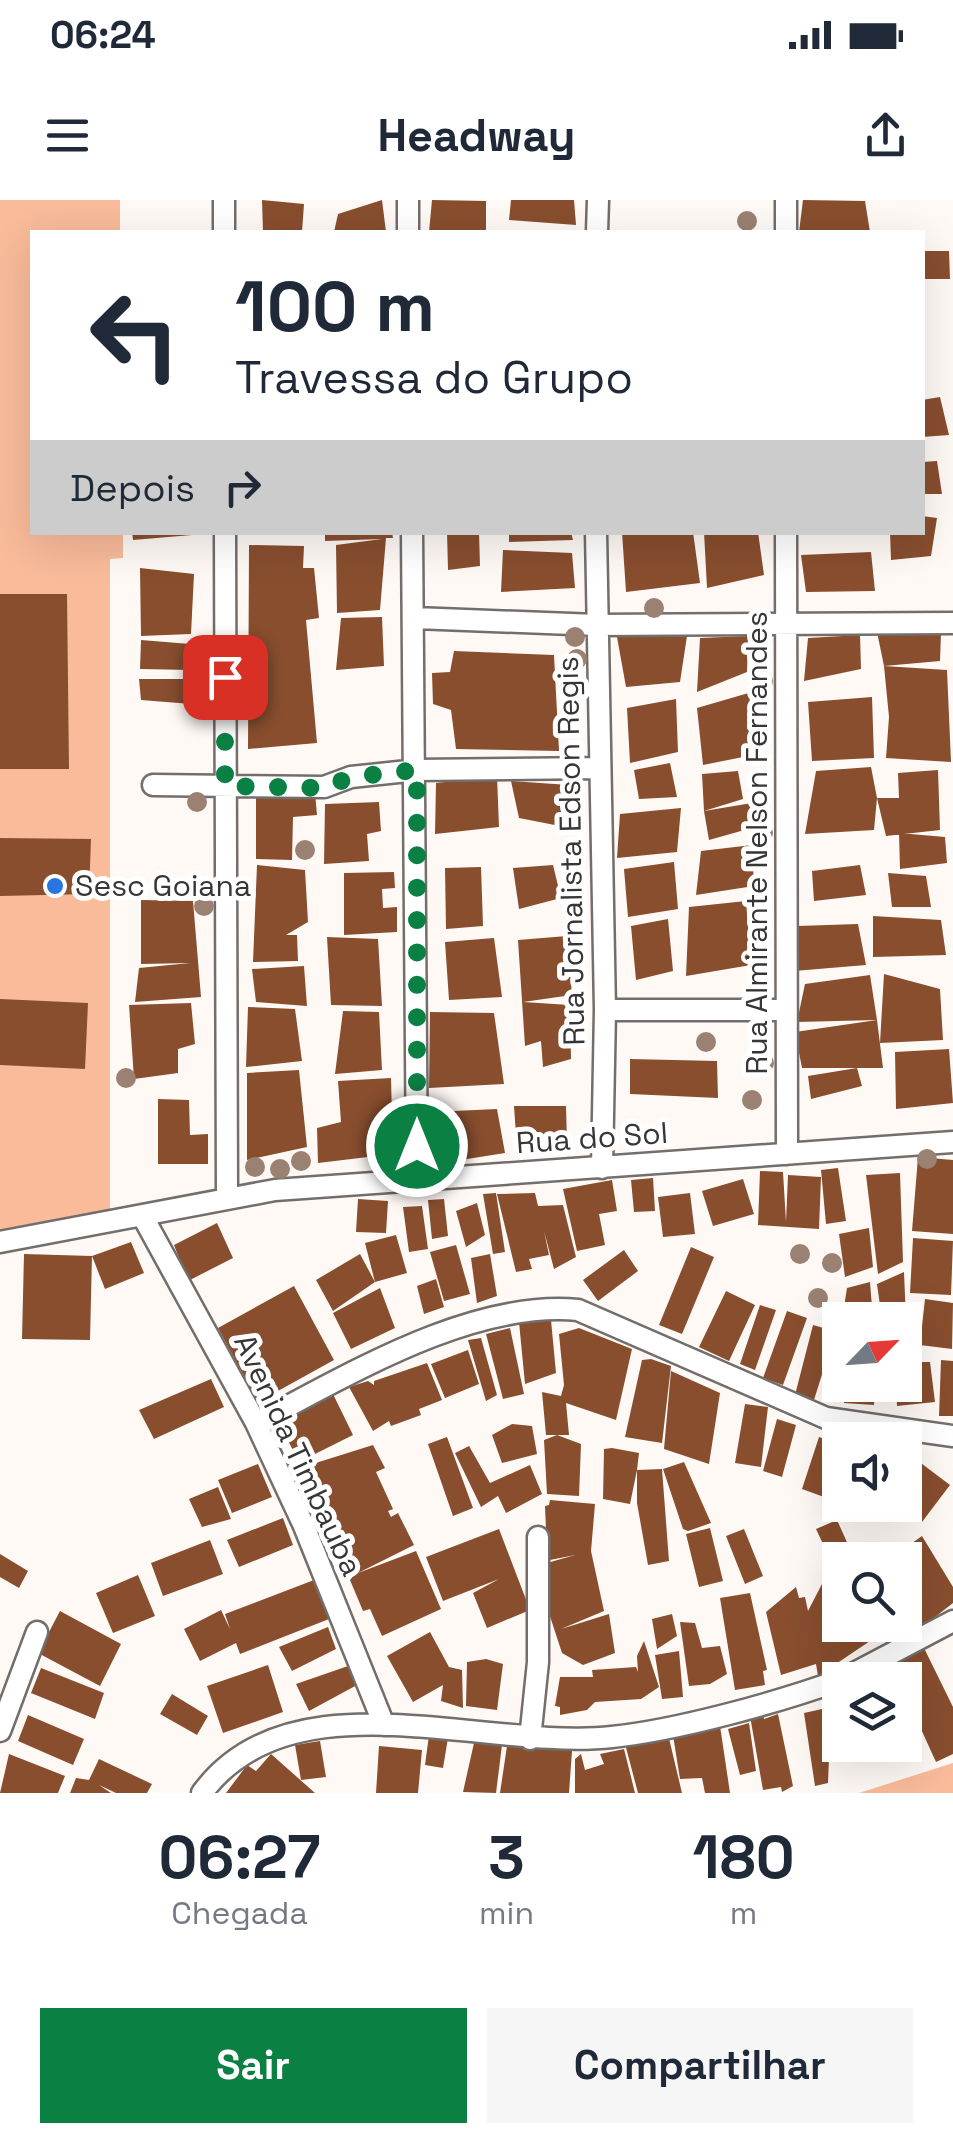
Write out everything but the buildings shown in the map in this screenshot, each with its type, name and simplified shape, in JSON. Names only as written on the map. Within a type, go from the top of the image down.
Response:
[{"type":"street","points":[[224,200],[224,230]]},
{"type":"street","points":[[408,200],[408,230]]},
{"type":"street","points":[[597,230],[598,200]]},
{"type":"street","points":[[786,200],[786,230]]},
{"type":"street","points":[[224,535],[227,1196]]},
{"type":"street","points":[[412,535],[417,770],[417,1178]]},
{"type":"street","name":"Rua Jornalista Edson Regis","points":[[596,535],[605,1010],[602,1168]]},
{"type":"street","name":"Rua Almirante Nelson Fernandes","points":[[786,535],[786,1154]]},
{"type":"street","points":[[415,618],[597,624],[953,623]]},
{"type":"street","points":[[153,784],[324,788],[351,777],[417,770],[598,768]]},
{"type":"street","points":[[605,1010],[785,1010]]},
{"type":"street","name":"Rua do Sol","points":[[0,1242],[143,1217],[227,1196],[417,1178],[953,1142]]},
{"type":"street","name":"Avenida Timbauba","points":[[143,1217],[256,1423],[304,1526],[384,1725]]},
{"type":"street","points":[[256,1423],[432,1338],[550,1307],[592,1315],[826,1418],[871,1428],[953,1436]]},
{"type":"street","points":[[530,1738],[538,1662],[538,1537]]},
{"type":"street","points":[[875,1662],[953,1621]]},
{"type":"street","points":[[0,1731],[37,1632]]},
{"type":"street","points":[[202,1793],[221,1767],[282,1736],[328,1726],[384,1725],[530,1738],[615,1737],[764,1704],[822,1686]]},
{"type":"shaded area","name":"Sesc Goiana","points":[[0,200],[120,200],[120,230],[30,230],[30,535],[123,535],[123,558],[110,559],[110,1213],[0,1230]]},
{"type":"shaded area","points":[[953,1763],[953,1793],[859,1793]]},
{"type":"place","name":"Sesc Goiana","points":[[55,886]]},
{"type":"route","points":[[225,677],[225,786],[324,788],[351,777],[417,770],[417,1146]]}]
